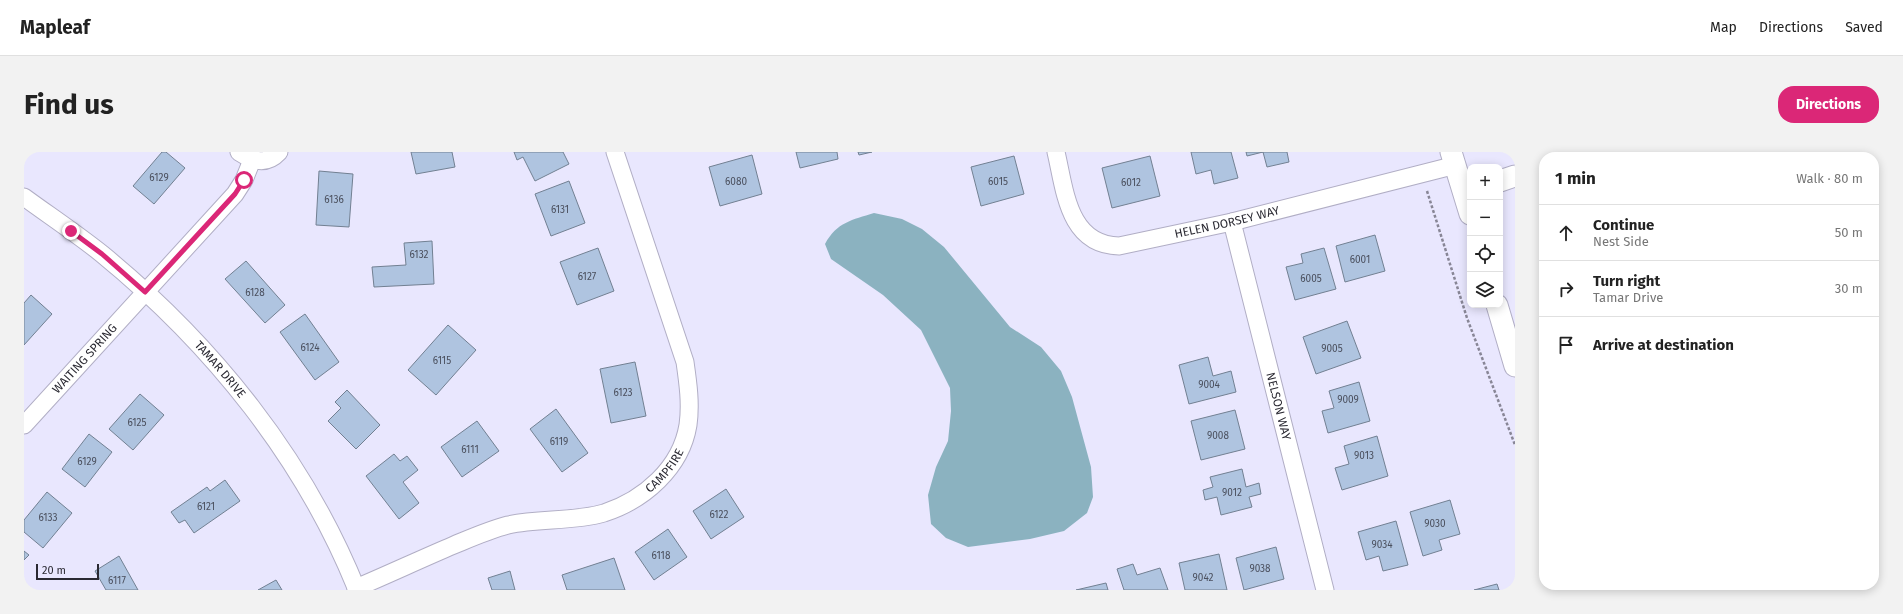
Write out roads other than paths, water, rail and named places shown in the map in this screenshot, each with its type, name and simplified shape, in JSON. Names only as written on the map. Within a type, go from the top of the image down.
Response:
[{"type":"street","points":[[246,156],[265,161],[274,158],[279,152]]},
{"type":"street","name":"CAMPFIRE","points":[[357,589],[441,550],[507,526],[539,520],[576,518],[610,510],[644,493],[660,480],[671,465],[681,446],[688,426],[689,388],[685,362],[615,152]]},
{"type":"street","name":"HELEN DORSEY WAY","points":[[1056,152],[1072,215],[1079,227],[1087,236],[1107,246],[1119,246],[1232,222],[1461,160]]},
{"type":"street","name":"WAITING SPRING","points":[[24,425],[235,194],[244,180],[246,156]]},
{"type":"street","points":[[1461,160],[1468,200]]},
{"type":"street","points":[[1503,180],[1515,176]]},
{"type":"street","name":"TAMAR DRIVE","points":[[24,197],[102,254],[175,320],[213,360],[250,404],[287,457],[336,540],[357,589]]},
{"type":"street","name":"NELSON WAY","points":[[1232,222],[1325,590]]},
{"type":"street","points":[[1498,308],[1515,366]]},
{"type":"water","points":[[874,213],[902,219],[922,229],[944,247],[1010,327],[1041,347],[1061,371],[1072,397],[1091,467],[1093,497],[1087,513],[1064,531],[1030,539],[968,547],[946,538],[931,524],[928,495],[936,467],[948,441],[951,411],[950,388],[921,330],[883,295],[831,259],[825,244],[840,226],[852,220]]}]
